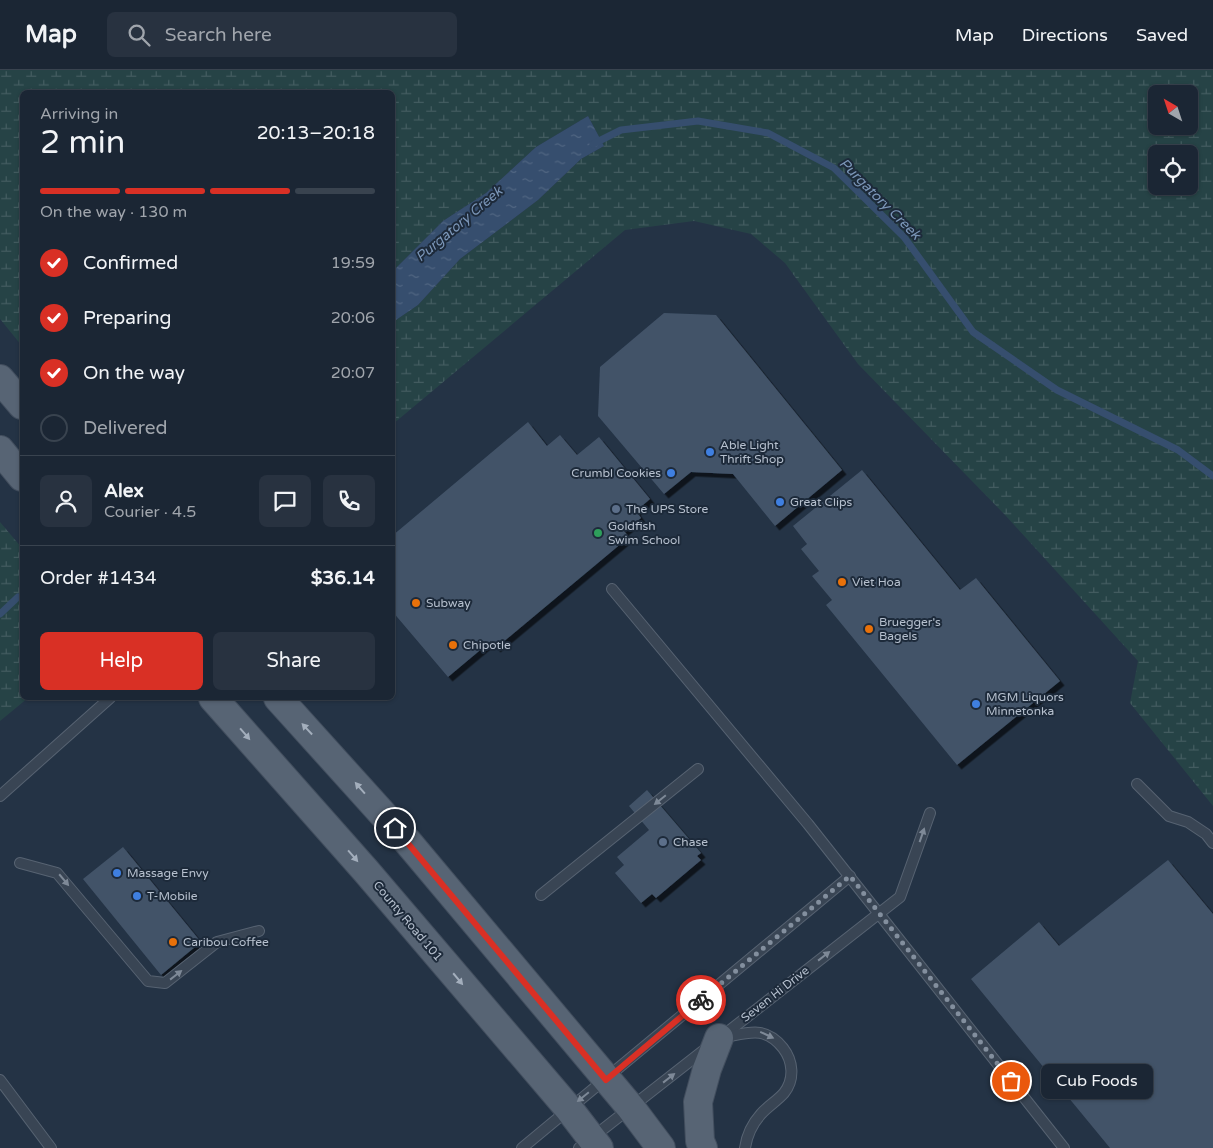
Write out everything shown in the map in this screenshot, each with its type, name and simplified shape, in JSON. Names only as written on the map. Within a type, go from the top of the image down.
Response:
[{"type":"main road","points":[[0,379],[20,403]]},
{"type":"main road","points":[[0,450],[20,475]]},
{"type":"main road","name":"County Road 101","points":[[215,700],[366,871],[569,1108],[590,1145]]},
{"type":"main road","points":[[280,700],[407,841],[631,1108],[661,1148]]},
{"type":"main road","points":[[703,1148],[700,1140],[698,1102],[707,1069],[719,1038]]},
{"type":"lane","points":[[612,589],[808,824],[1064,1148]]},
{"type":"lane","points":[[0,796],[108,700]]},
{"type":"lane","points":[[541,895],[698,769]]},
{"type":"lane","points":[[1137,784],[1169,816],[1188,822],[1206,834],[1213,843]]},
{"type":"lane","name":"Seven Hi Drive","points":[[590,1145],[631,1108],[900,896],[930,813]]},
{"type":"lane","points":[[20,863],[58,873],[148,982],[165,983],[216,942],[260,931]]},
{"type":"lane","points":[[522,1148],[850,876]]},
{"type":"lane","points":[[719,1038],[758,1031],[771,1036],[788,1055],[792,1068],[790,1082],[784,1093],[752,1125],[747,1135],[746,1148]]},
{"type":"lane","points":[[0,1080],[51,1148]]},
{"type":"green space","points":[[0,70],[1213,70],[1213,806],[1130,703],[1138,661],[1006,516],[858,364],[785,263],[751,234],[694,221],[625,230],[395,422],[395,321],[418,305],[460,259],[538,200],[581,159],[604,146],[588,116],[536,147],[486,193],[443,221],[395,269],[395,90],[20,90],[20,344],[0,319]]},
{"type":"green space","points":[[0,522],[20,546],[20,700],[26,700],[0,721]]},
{"type":"water","points":[[588,116],[604,146],[581,159],[538,200],[460,259],[418,305],[395,321],[395,269],[443,221],[486,193],[536,147]]},
{"type":"building","points":[[664,313],[716,315],[842,470],[775,526],[733,474],[691,472],[664,494],[598,416],[600,367]]},
{"type":"building","points":[[528,422],[547,446],[560,435],[577,455],[599,437],[650,499],[636,511],[641,518],[624,531],[629,537],[496,648],[491,641],[448,677],[395,615],[395,533]]},
{"type":"building","points":[[862,470],[960,590],[976,578],[1060,681],[957,765],[826,605],[832,600],[812,576],[819,571],[801,549],[807,544],[793,526]]},
{"type":"building","name":"Chase","points":[[647,790],[701,853],[697,856],[701,860],[656,898],[652,894],[641,903],[615,873],[624,865],[617,857],[649,830],[629,806]]},
{"type":"building","points":[[123,847],[201,942],[161,975],[83,879]]},
{"type":"building","points":[[1168,860],[1213,914],[1213,1148],[1110,1148],[971,979],[1039,922],[1059,946]]},
{"type":"waterway","name":"Purgatory Creek","points":[[593,144],[621,130],[698,121],[768,133],[834,168],[904,237],[973,332],[1057,390],[1178,450],[1213,476]]},
{"type":"waterway","name":"Purgatory Creek","points":[[0,614],[18,597]]},
{"type":"way so far","points":[[701,1000],[850,876],[1011,1081]]},
{"type":"place","name":"Able Light Thrift Shop","points":[[710,452]]},
{"type":"place","name":"Crumbl Cookies","points":[[671,473]]},
{"type":"place","name":"Great Clips","points":[[780,502]]},
{"type":"place","name":"The UPS Store","points":[[616,509]]},
{"type":"place","name":"Goldfish Swim School","points":[[598,533]]},
{"type":"place","name":"Viet Hoa","points":[[842,582]]},
{"type":"place","name":"Subway","points":[[416,603]]},
{"type":"place","name":"Bruegger's Bagels","points":[[869,629]]},
{"type":"place","name":"Chipotle","points":[[453,645]]},
{"type":"place","name":"MGM Liquors Minnetonka","points":[[976,704]]},
{"type":"place","name":"Chase","points":[[663,842]]},
{"type":"place","name":"Massage Envy","points":[[117,873]]},
{"type":"place","name":"T-Mobile","points":[[137,896]]},
{"type":"place","name":"Caribou Coffee","points":[[173,942]]},
{"type":"place","name":"Cub Foods","points":[[1011,1081]]},
{"type":"route","points":[[395,828],[606,1080],[701,1000]]}]
